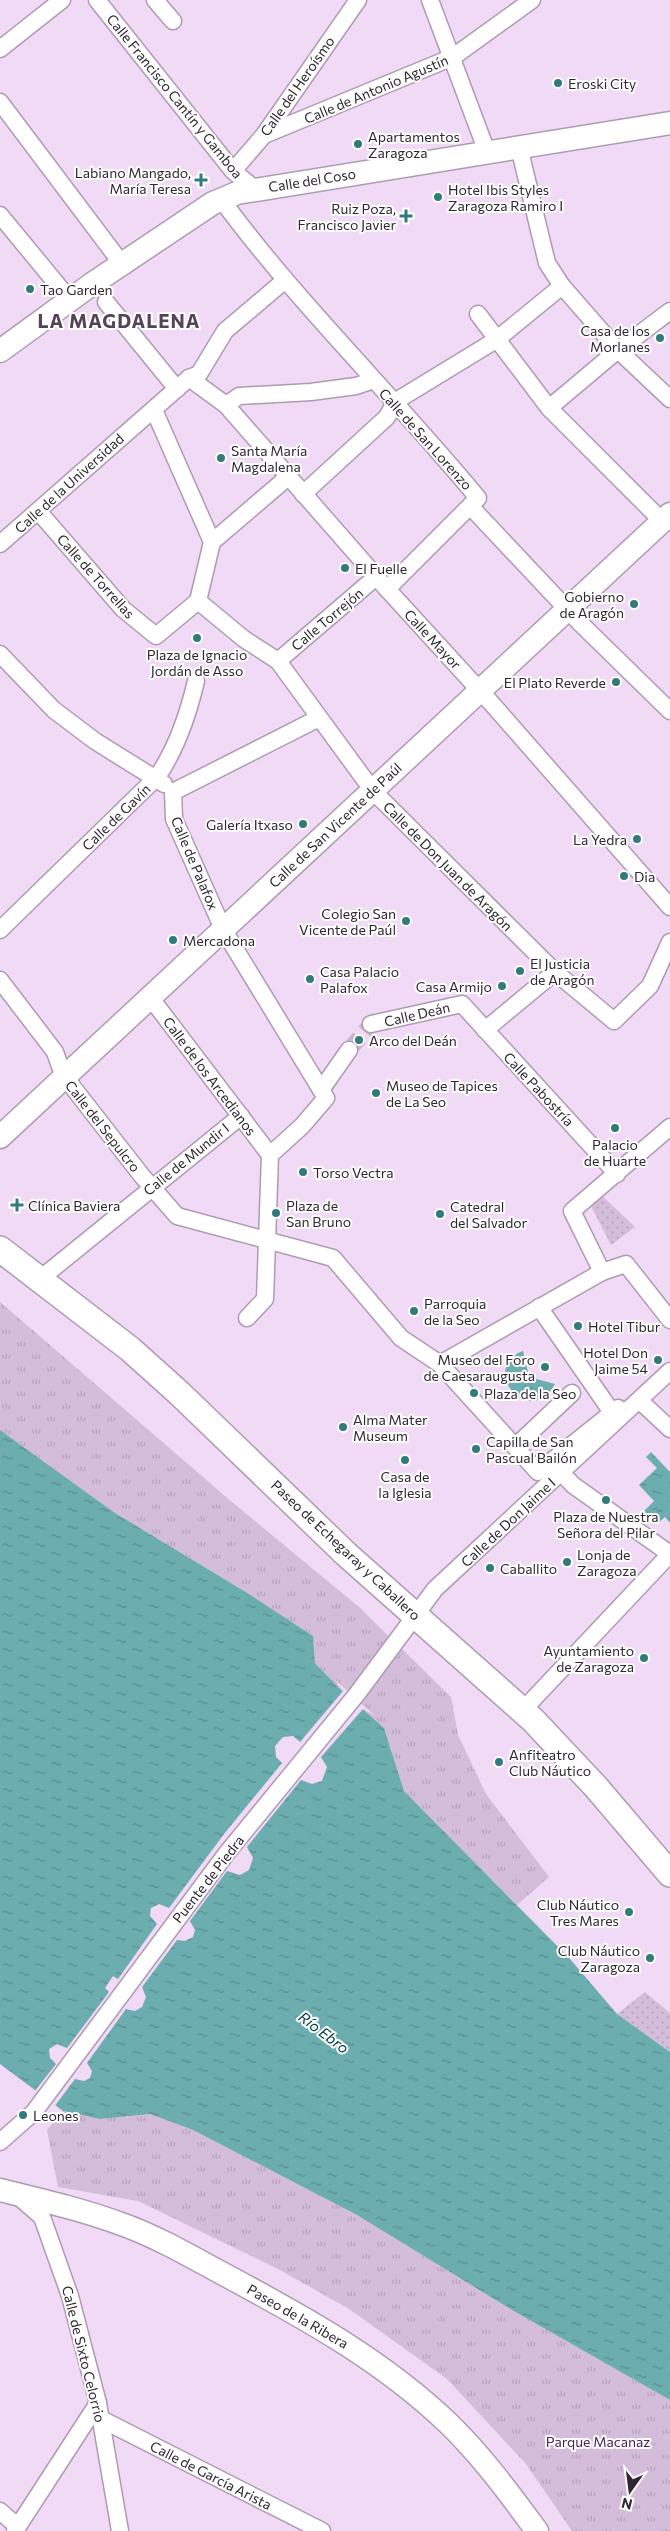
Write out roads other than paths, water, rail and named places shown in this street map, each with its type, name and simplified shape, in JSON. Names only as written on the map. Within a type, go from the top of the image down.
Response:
[{"type":"main road","name":"Paseo de Echegaray y Caballero","points":[[0,1249],[130,1350],[180,1393],[346,1554],[523,1710],[596,1787],[670,1874]]},
{"type":"street","points":[[0,50],[62,0]]},
{"type":"street","name":"Calle Francisco Cantín y Gamboa","points":[[97,0],[233,171],[255,188]]},
{"type":"street","points":[[155,0],[173,21]]},
{"type":"street","points":[[430,0],[453,57],[487,152]]},
{"type":"street","name":"Calle de Antonio Agustín","points":[[264,135],[453,57],[532,0]]},
{"type":"street","name":"Calle del Heroísmo","points":[[233,171],[264,135],[352,2]]},
{"type":"street","points":[[0,102],[122,264]]},
{"type":"street","name":"Calle del Coso","points":[[0,351],[122,264],[221,199],[255,188],[670,122]]},
{"type":"street","points":[[519,147],[547,263],[562,286],[670,399]]},
{"type":"street","name":"Calle de San Lorenzo","points":[[221,199],[284,281],[394,404],[423,431],[478,498],[470,506],[568,609],[670,711]]},
{"type":"street","points":[[0,215],[70,300]]},
{"type":"street","name":"Calle de la Universidad","points":[[0,544],[39,512],[138,422],[183,384],[199,374],[225,331],[284,281]]},
{"type":"street","points":[[303,494],[387,417],[394,404],[496,340],[562,286]]},
{"type":"street","name":"Calle Mayor","points":[[106,302],[183,384],[226,405],[381,583],[480,690],[670,906]]},
{"type":"street","points":[[549,408],[670,311]]},
{"type":"street","points":[[478,314],[549,408],[666,518]]},
{"type":"street","points":[[226,405],[239,396],[311,392],[356,386],[374,380]]},
{"type":"street","points":[[154,410],[212,542]]},
{"type":"street","points":[[198,601],[212,542],[288,477]]},
{"type":"street","name":"Calle Torrejón","points":[[278,661],[381,583],[470,506]]},
{"type":"street","name":"Calle de Torrellas","points":[[39,512],[123,609],[156,636],[198,601]]},
{"type":"street","name":"Calle de San Vicente de Paúl","points":[[0,1137],[666,518]]},
{"type":"street","name":"Calle de Don Juan de Aragón","points":[[198,601],[244,639],[278,661],[373,791],[555,972],[614,1022],[650,986],[670,942]]},
{"type":"street","points":[[0,654],[54,710],[95,741],[157,778],[173,792],[320,718]]},
{"type":"street","name":"Calle de Gavín","points":[[0,930],[157,778],[165,766],[185,722],[196,681]]},
{"type":"street","name":"Calle de Palafox","points":[[173,792],[174,819],[223,929],[321,1090]]},
{"type":"street","points":[[485,1030],[555,972]]},
{"type":"street","name":"Calle del Sepulcro","points":[[0,980],[56,1052],[64,1076],[151,1187],[177,1216],[268,1241]]},
{"type":"street","name":"Calle de los Arcedianos","points":[[150,997],[270,1155]]},
{"type":"street","name":"Calle Pabostría","points":[[462,1004],[617,1174]]},
{"type":"street","name":"Calle Deán","points":[[371,1024],[462,1004]]},
{"type":"street","points":[[247,1318],[265,1298],[270,1155],[308,1120],[326,1098],[321,1090],[349,1050]]},
{"type":"street","name":"Calle de Mundir I","points":[[40,1279],[151,1187],[241,1116]]},
{"type":"street","points":[[602,1272],[572,1211],[669,1130]]},
{"type":"street","points":[[268,1241],[333,1258],[401,1338],[440,1364],[538,1472],[556,1467],[614,1410],[568,1346],[544,1304]]},
{"type":"street","points":[[440,1364],[602,1272],[626,1264],[670,1320]]},
{"type":"street","name":"Calle de Don Jaime I","points":[[416,1615],[435,1589],[556,1467],[640,1401],[670,1371]]},
{"type":"street","points":[[516,1446],[572,1393]]},
{"type":"street","points":[[640,1401],[670,1430]]},
{"type":"street","points":[[523,1710],[670,1554],[573,1484],[556,1467]]},
{"type":"street","name":"Puente de Piedra","points":[[0,2142],[34,2112],[226,1854],[357,1694],[416,1615]]},
{"type":"street","name":"Calle de Sixto Celorrio","points":[[7,2192],[42,2217],[70,2296],[98,2403],[120,2531]]},
{"type":"street","name":"Paseo de la Ribera","points":[[7,2192],[110,2220],[144,2233],[333,2334],[400,2382],[449,2424],[482,2459],[537,2531]]},
{"type":"street","points":[[0,2511],[16,2529],[98,2403]]},
{"type":"street","name":"Calle de García Arista","points":[[101,2419],[322,2531]]},
{"type":"water","points":[[523,1351],[529,1377],[555,1384],[544,1397],[533,1401],[522,1399],[512,1391],[506,1381],[505,1370],[510,1359]]},
{"type":"water","name":"Río Ebro","points":[[0,1430],[115,1513],[249,1594],[313,1636],[315,1663],[338,1687],[384,1728],[404,1791],[570,1959],[617,2014],[670,2052],[670,2400],[512,2310],[357,2215],[193,2130],[150,2114],[100,2119],[63,2111],[0,2064]]},
{"type":"water","points":[[651,1452],[670,1472],[670,1523],[665,1517],[657,1524],[644,1511],[654,1501],[639,1485],[657,1468],[646,1457]]},
{"type":"tunnel","points":[[349,1050],[371,1024]]},
{"type":"place","name":"Eroski City","points":[[558,83]]},
{"type":"place","name":"Apartamentos Zaragoza","points":[[358,144]]},
{"type":"place","name":"Labiano Mangado, María Teresa","points":[[201,180]]},
{"type":"place","name":"Hotel Ibis Styles Zaragoza Ramiro I","points":[[438,197]]},
{"type":"place","name":"Ruiz Poza, Francisco Javier","points":[[406,216]]},
{"type":"place","name":"Tao Garden","points":[[30,289]]},
{"type":"place","name":"Casa de los Morlanes","points":[[660,338]]},
{"type":"place","name":"Santa María Magdalena","points":[[221,458]]},
{"type":"place","name":"El Fuelle","points":[[345,568]]},
{"type":"place","name":"Gobierno de Aragón","points":[[634,604]]},
{"type":"place","name":"Plaza de Ignacio Jordán de Asso","points":[[197,638]]},
{"type":"place","name":"El Plato Reverde","points":[[616,682]]},
{"type":"place","name":"Galería Itxaso","points":[[303,824]]},
{"type":"place","name":"La Yedra","points":[[637,839]]},
{"type":"place","name":"Dia","points":[[624,876]]},
{"type":"place","name":"Colegio San Vicente de Paúl","points":[[406,921]]},
{"type":"place","name":"Mercadona","points":[[173,940]]},
{"type":"place","name":"El Justicia de Aragón","points":[[520,971]]},
{"type":"place","name":"Casa Palacio Palafox","points":[[310,979]]},
{"type":"place","name":"Casa Armijo","points":[[502,986]]},
{"type":"place","name":"Arco del Deán","points":[[359,1040]]},
{"type":"place","name":"Museo de Tapices de La Seo","points":[[376,1093]]},
{"type":"place","name":"Palacio de Huarte","points":[[615,1128]]},
{"type":"place","name":"Torso Vectra","points":[[303,1172]]},
{"type":"place","name":"Clínica Baviera","points":[[17,1205]]},
{"type":"place","name":"Plaza de San Bruno","points":[[276,1213]]},
{"type":"place","name":"Catedral del Salvador","points":[[440,1214]]},
{"type":"place","name":"Parroquia de la Seo","points":[[414,1311]]},
{"type":"place","name":"Hotel Tibur","points":[[578,1326]]},
{"type":"place","name":"Hotel Don Jaime 54","points":[[658,1360]]},
{"type":"place","name":"Museo del Foro de Caesaraugusta","points":[[545,1367]]},
{"type":"place","name":"Plaza de la Seo","points":[[474,1393]]},
{"type":"place","name":"Alma Mater Museum","points":[[343,1427]]},
{"type":"place","name":"Capilla de San Pascual Bailón","points":[[476,1449]]},
{"type":"place","name":"Casa de la Iglesia","points":[[405,1460]]},
{"type":"place","name":"Plaza de Nuestra Señora del Pilar","points":[[606,1500]]},
{"type":"place","name":"Lonja de Zaragoza","points":[[567,1562]]},
{"type":"place","name":"Caballito","points":[[490,1568]]},
{"type":"place","name":"Ayuntamiento de Zaragoza","points":[[644,1658]]},
{"type":"place","name":"Anfiteatro Club Náutico","points":[[499,1762]]},
{"type":"place","name":"Club Náutico Tres Mares","points":[[629,1912]]},
{"type":"place","name":"Club Náutico Zaragoza","points":[[650,1958]]},
{"type":"place","name":"Leones","points":[[23,2115]]},
{"type":"district","name":"LA MAGDALENA","points":[[119,320]]},
{"type":"park label","name":"Parque Macanaz","points":[[598,2441]]}]
